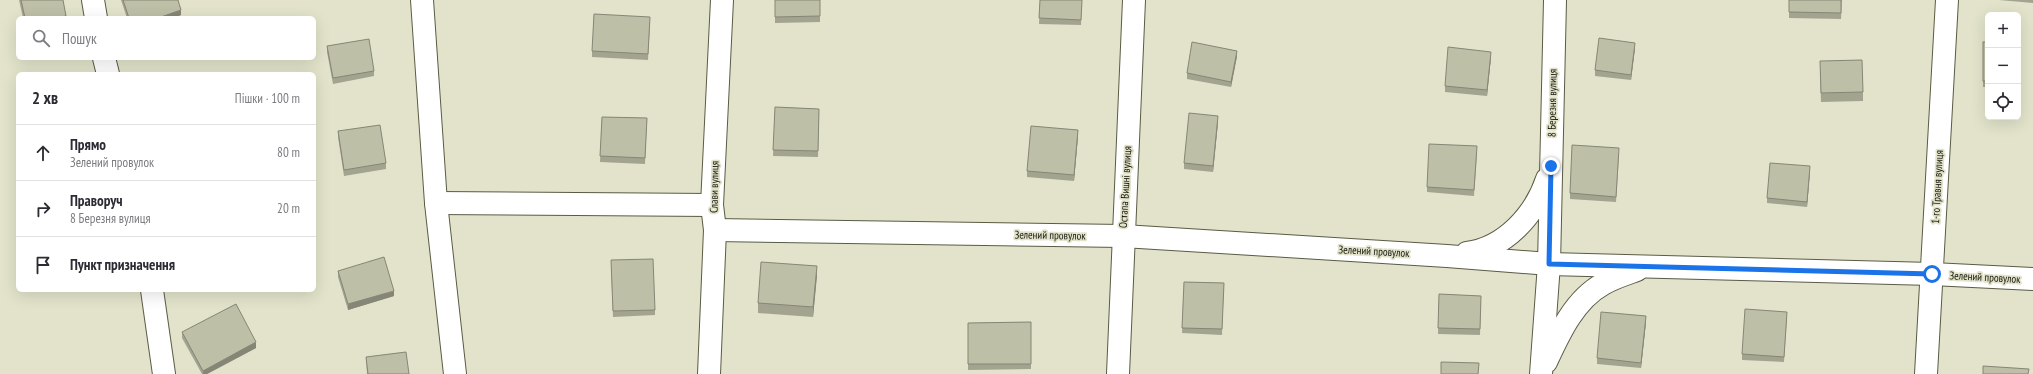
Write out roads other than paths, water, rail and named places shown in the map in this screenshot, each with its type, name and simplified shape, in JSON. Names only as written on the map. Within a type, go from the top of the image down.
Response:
[{"type":"street","points":[[93,0],[96,16]]},
{"type":"street","points":[[422,0],[436,203],[455,374]]},
{"type":"street","name":"Слави вулиця","points":[[709,374],[715,230],[712,205],[722,0]]},
{"type":"street","name":"Остапа Вишні вулиця","points":[[1118,374],[1122,236],[1134,0]]},
{"type":"street","name":"8 Березня вулиця","points":[[1541,373],[1549,264],[1555,0]]},
{"type":"street","name":"1-го Травня вулиця","points":[[1926,374],[1947,0]]},
{"type":"street","points":[[104,60],[108,72]]},
{"type":"street","points":[[1447,256],[1482,251],[1515,230],[1530,214],[1543,192],[1551,166]]},
{"type":"street","points":[[436,203],[712,205]]},
{"type":"street","name":"Зелений провулок","points":[[715,230],[1122,236],[1447,256],[1549,264],[1932,274],[2033,279]]},
{"type":"street","points":[[1541,373],[1554,344],[1583,298],[1603,283],[1646,266]]},
{"type":"street","points":[[152,292],[164,374]]}]
